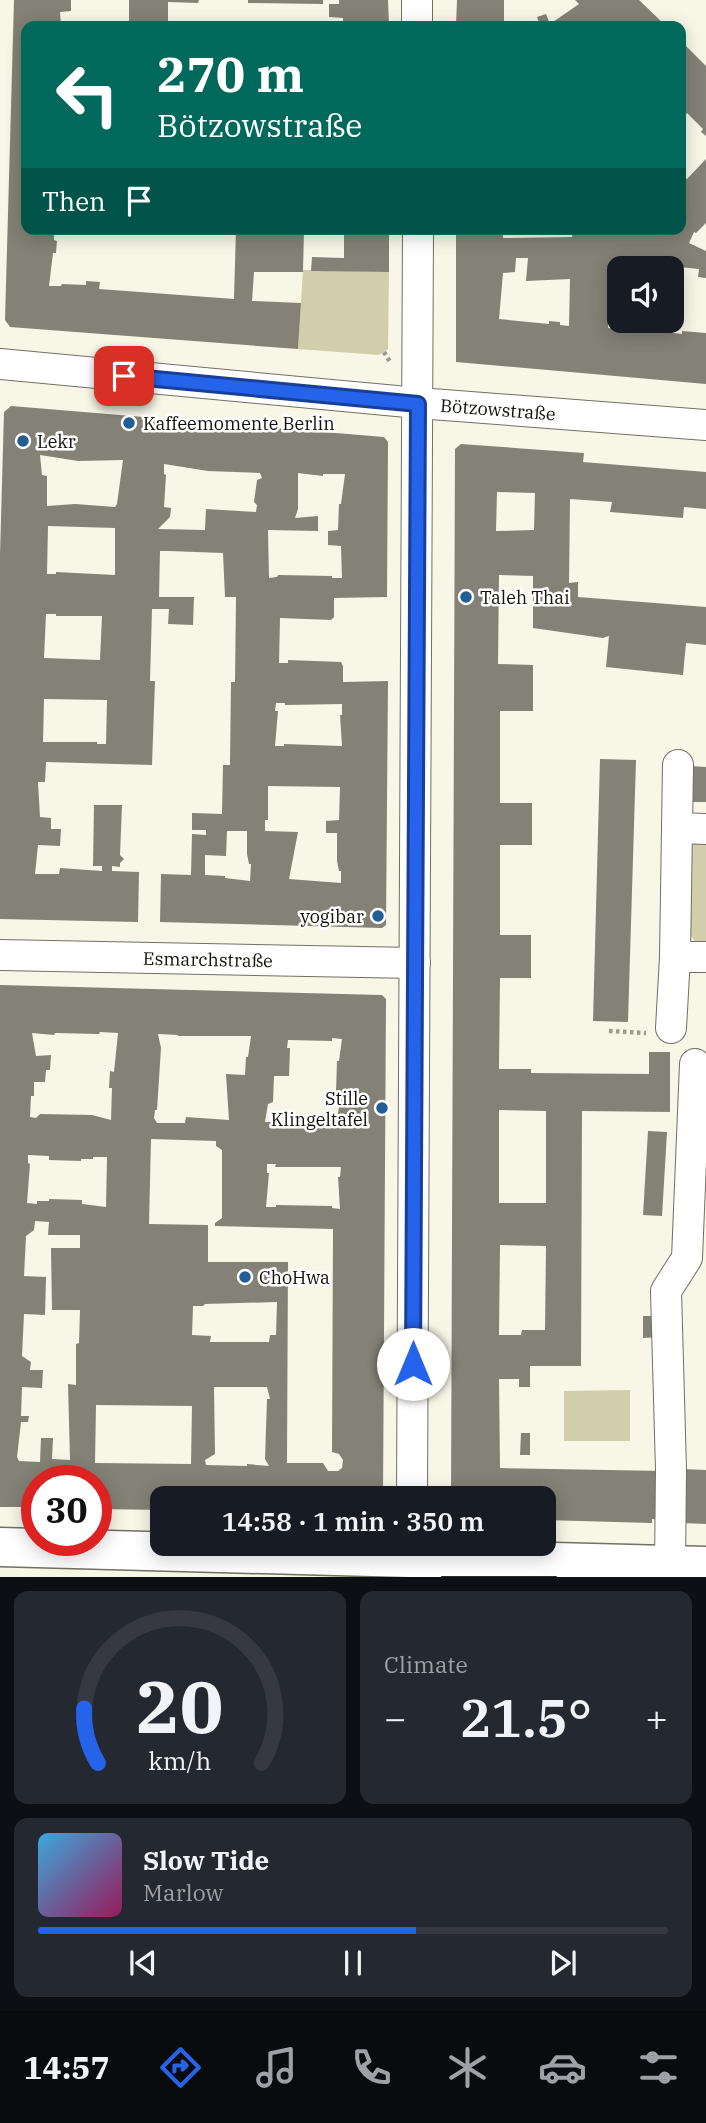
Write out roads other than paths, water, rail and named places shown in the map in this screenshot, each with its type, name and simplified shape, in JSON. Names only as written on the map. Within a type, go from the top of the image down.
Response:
[{"type":"main road","points":[[0,1547],[150,1548]]},
{"type":"main road","points":[[515,1556],[688,1566]]},
{"type":"street","points":[[417,0],[417,21]]},
{"type":"street","points":[[412,1486],[418,235]]},
{"type":"street","name":"Bötzowstraße","points":[[0,364],[418,404],[706,425]]},
{"type":"street","points":[[671,1028],[675,957],[691,829],[678,765]]},
{"type":"street","name":"Esmarchstraße","points":[[0,955],[415,963]]},
{"type":"street","points":[[675,957],[706,957]]},
{"type":"street","points":[[688,1566],[671,1470],[666,1291],[687,1258],[695,1065]]},
{"type":"tram line","points":[[442,1577],[556,1577]]},
{"type":"place","name":"Kaffeemomente Berlin","points":[[129,423]]},
{"type":"place","name":"Lekr","points":[[23,441]]},
{"type":"place","name":"Taleh Thai","points":[[466,597]]},
{"type":"place","name":"yogibar","points":[[378,916]]},
{"type":"place","name":"Stille Klingeltafel","points":[[382,1108]]},
{"type":"place","name":"ChoHwa","points":[[245,1277]]}]
